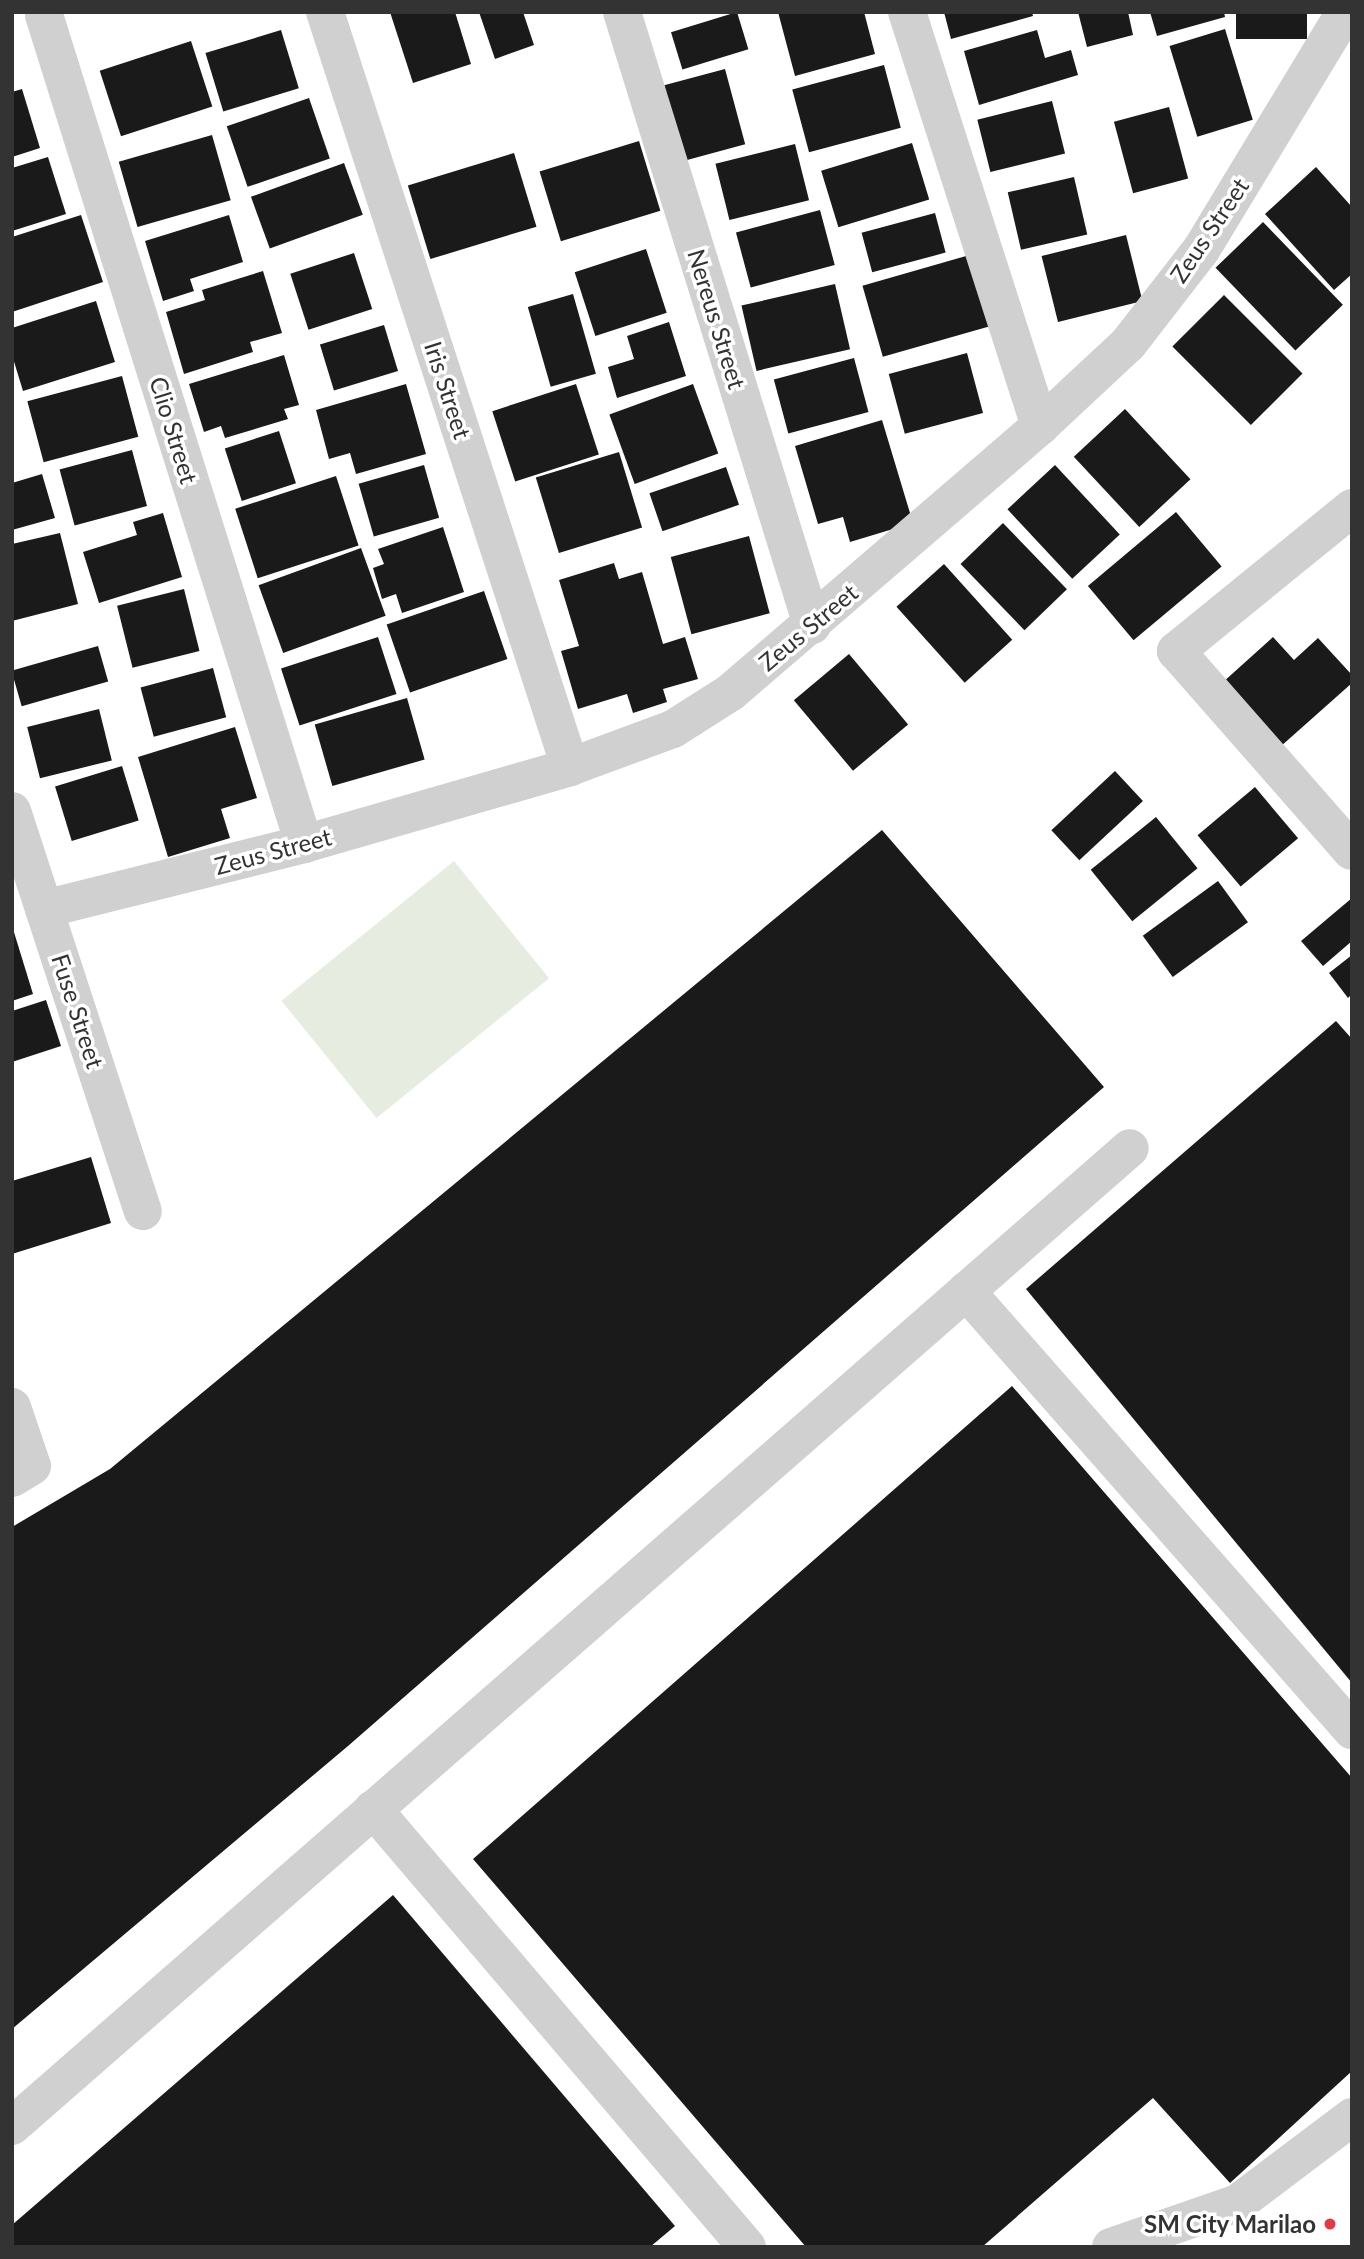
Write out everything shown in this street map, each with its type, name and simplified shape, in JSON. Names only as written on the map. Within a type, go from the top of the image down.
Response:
[{"type":"street","name":"Iris Street","points":[[325,12],[570,767]]},
{"type":"street","name":"Nereus Street","points":[[622,12],[812,625]]},
{"type":"street","points":[[907,12],[1040,426]]},
{"type":"street","name":"Zeus Street","points":[[44,909],[304,844],[570,767],[673,729],[731,692],[1040,426],[1128,344],[1201,250],[1345,12]]},
{"type":"street","name":"Clio Street","points":[[36,18],[304,844]]},
{"type":"street","points":[[1352,508],[1176,650],[1352,851]]},
{"type":"street","name":"Fuse Street","points":[[12,811],[143,1211]]},
{"type":"street","points":[[12,2126],[1130,1147]]},
{"type":"street","points":[[966,1291],[1352,1730]]},
{"type":"street","points":[[12,1407],[32,1466],[12,1478]]},
{"type":"street","points":[[373,1810],[747,2247]]},
{"type":"street","points":[[1111,2247],[1238,2203],[1351,2121]]},
{"type":"shaded area","points":[[454,861],[549,978],[377,1118],[281,1001]]},
{"type":"building","points":[[390,12],[455,12],[471,64],[413,83]]},
{"type":"building","points":[[479,12],[523,12],[534,45],[495,59]]},
{"type":"building","points":[[737,12],[748,49],[682,69],[671,32]]},
{"type":"building","points":[[778,12],[864,12],[875,54],[795,76]]},
{"type":"building","points":[[944,12],[1032,12],[1033,16],[951,39]]},
{"type":"building","points":[[1078,12],[1128,12],[1133,35],[1087,47]]},
{"type":"building","points":[[1150,12],[1224,12],[1225,17],[1157,36]]},
{"type":"building","points":[[1236,12],[1307,12],[1307,39],[1236,39]]},
{"type":"building","points":[[1225,29],[1253,120],[1197,137],[1170,46]]},
{"type":"building","points":[[281,30],[299,88],[223,111],[205,53]]},
{"type":"building","points":[[1037,30],[1045,58],[1071,50],[1078,75],[979,105],[964,51]]},
{"type":"building","points":[[191,41],[212,107],[121,136],[100,71]]},
{"type":"building","points":[[884,65],[901,128],[809,152],[792,90]]},
{"type":"building","points":[[725,69],[745,144],[684,161],[664,85]]},
{"type":"building","points":[[22,89],[40,148],[12,157],[12,92]]},
{"type":"building","points":[[309,98],[330,159],[248,187],[227,126]]},
{"type":"building","points":[[1052,101],[1065,153],[990,172],[977,120]]},
{"type":"building","points":[[1169,107],[1188,178],[1133,193],[1114,122]]},
{"type":"building","points":[[212,135],[231,200],[138,227],[119,162]]},
{"type":"building","points":[[639,141],[660,211],[561,241],[540,171]]},
{"type":"building","points":[[912,143],[929,199],[838,227],[821,171]]},
{"type":"building","points":[[795,144],[809,200],[729,220],[715,164]]},
{"type":"building","points":[[514,153],[537,227],[430,259],[408,185]]},
{"type":"building","points":[[48,157],[66,214],[12,231],[12,168]]},
{"type":"building","points":[[344,163],[363,215],[270,249],[251,197]]},
{"type":"building","points":[[1316,167],[1352,207],[1352,274],[1334,290],[1265,214]]},
{"type":"building","points":[[1074,177],[1087,234],[1021,250],[1008,192]]},
{"type":"building","points":[[820,210],[835,265],[751,288],[736,233]]},
{"type":"building","points":[[935,213],[946,253],[872,272],[862,233]]},
{"type":"building","points":[[81,215],[103,282],[12,312],[12,237]]},
{"type":"building","points":[[229,215],[243,262],[190,279],[194,291],[163,301],[145,241]]},
{"type":"building","points":[[1263,222],[1343,305],[1295,351],[1216,268]]},
{"type":"building","points":[[1126,235],[1142,301],[1058,322],[1042,256]]},
{"type":"building","points":[[646,249],[667,313],[595,336],[575,272]]},
{"type":"building","points":[[354,253],[372,309],[309,330],[290,274]]},
{"type":"building","points":[[973,254],[993,325],[883,357],[862,286]]},
{"type":"building","points":[[263,271],[282,333],[250,342],[253,352],[184,374],[166,312],[205,300],[202,290]]},
{"type":"building","points":[[835,284],[850,349],[757,371],[741,306]]},
{"type":"building","points":[[573,294],[596,374],[551,387],[528,307]]},
{"type":"building","points":[[1224,295],[1302,373],[1251,425],[1172,347]]},
{"type":"building","points":[[96,301],[115,362],[23,391],[12,355],[12,328]]},
{"type":"building","points":[[669,322],[686,376],[617,398],[608,367],[634,359],[627,336]]},
{"type":"building","points":[[384,325],[398,371],[334,390],[320,345]]},
{"type":"building","points":[[967,353],[983,413],[905,434],[889,374]]},
{"type":"building","points":[[284,355],[299,405],[284,409],[288,419],[225,438],[221,426],[204,432],[189,384]]},
{"type":"building","points":[[854,358],[868,412],[788,434],[774,379]]},
{"type":"building","points":[[122,376],[138,437],[44,462],[27,401]]},
{"type":"building","points":[[406,384],[426,454],[356,474],[350,453],[329,459],[316,410]]},
{"type":"building","points":[[576,384],[599,454],[515,482],[492,411]]},
{"type":"building","points":[[693,384],[718,454],[635,484],[609,414]]},
{"type":"building","points":[[1125,409],[1190,479],[1139,527],[1074,457]]},
{"type":"building","points":[[882,420],[913,523],[850,542],[843,517],[818,524],[795,446]]},
{"type":"building","points":[[279,431],[296,483],[242,501],[225,449]]},
{"type":"building","points":[[132,450],[147,506],[75,525],[60,469]]},
{"type":"building","points":[[619,452],[642,528],[559,553],[536,477]]},
{"type":"building","points":[[424,465],[439,518],[374,537],[359,484]]},
{"type":"building","points":[[1055,465],[1120,534],[1072,579],[1007,509]]},
{"type":"building","points":[[726,467],[739,505],[662,531],[649,493]]},
{"type":"building","points":[[42,474],[55,518],[12,530],[12,483]]},
{"type":"building","points":[[336,476],[359,545],[258,578],[235,509]]},
{"type":"building","points":[[1176,512],[1222,566],[1134,640],[1088,586]]},
{"type":"building","points":[[163,513],[182,577],[99,603],[83,552],[137,535],[133,522]]},
{"type":"building","points":[[1003,523],[1067,589],[1024,630],[961,564]]},
{"type":"building","points":[[443,527],[464,592],[402,613],[396,594],[382,599],[373,568],[384,564],[378,549]]},
{"type":"building","points":[[60,533],[78,604],[12,621],[12,544]]},
{"type":"building","points":[[749,536],[770,613],[691,634],[671,557]]},
{"type":"building","points":[[361,548],[386,616],[283,653],[259,585]]},
{"type":"building","points":[[614,563],[619,579],[642,572],[663,644],[685,637],[698,679],[663,689],[667,702],[633,713],[627,694],[578,709],[561,651],[579,646],[559,580]]},
{"type":"building","points":[[944,564],[1012,640],[965,683],[896,607]]},
{"type":"building","points":[[184,589],[199,651],[133,668],[117,606]]},
{"type":"building","points":[[484,591],[507,659],[410,693],[387,625]]},
{"type":"building","points":[[378,637],[397,694],[300,726],[281,669]]},
{"type":"building","points":[[1273,637],[1294,660],[1318,638],[1352,675],[1352,683],[1280,747],[1222,683]]},
{"type":"building","points":[[98,646],[108,682],[22,706],[12,671]]},
{"type":"building","points":[[849,654],[908,724],[853,771],[794,700]]},
{"type":"building","points":[[213,668],[226,717],[154,737],[141,687]]},
{"type":"building","points":[[407,698],[425,760],[332,786],[315,724]]},
{"type":"building","points":[[99,709],[112,760],[40,778],[27,727]]},
{"type":"building","points":[[235,727],[257,798],[221,809],[230,838],[168,857],[138,757]]},
{"type":"building","points":[[122,766],[139,821],[72,841],[55,786]]},
{"type":"building","points":[[1115,771],[1143,801],[1079,860],[1051,830]]},
{"type":"building","points":[[1255,787],[1298,838],[1241,887],[1198,835]]},
{"type":"building","points":[[1156,817],[1198,868],[1132,921],[1091,870]]},
{"type":"building","points":[[882,830],[1104,1087],[348,1746],[12,2029],[12,1527],[110,1469]]},
{"type":"building","points":[[1218,881],[1248,922],[1173,977],[1143,936]]},
{"type":"building","points":[[1352,898],[1352,941],[1323,966],[1301,941]]},
{"type":"building","points":[[12,930],[33,994],[12,1001]]},
{"type":"building","points":[[1352,955],[1352,994],[1348,998],[1329,973]]},
{"type":"building","points":[[46,1000],[61,1046],[12,1062],[12,1011]]},
{"type":"building","points":[[1336,1021],[1352,1039],[1352,1683],[1026,1289]]},
{"type":"building","points":[[91,1157],[111,1223],[12,1254],[12,1181]]},
{"type":"building","points":[[1012,1386],[1352,1778],[1352,2071],[1230,2183],[1153,2098],[982,2247],[806,2247],[473,1859]]},
{"type":"building","points":[[393,1895],[675,2226],[650,2247],[12,2247],[12,2225]]},
{"type":"place","name":"SM City Marilao","points":[[1330,2224]]}]
